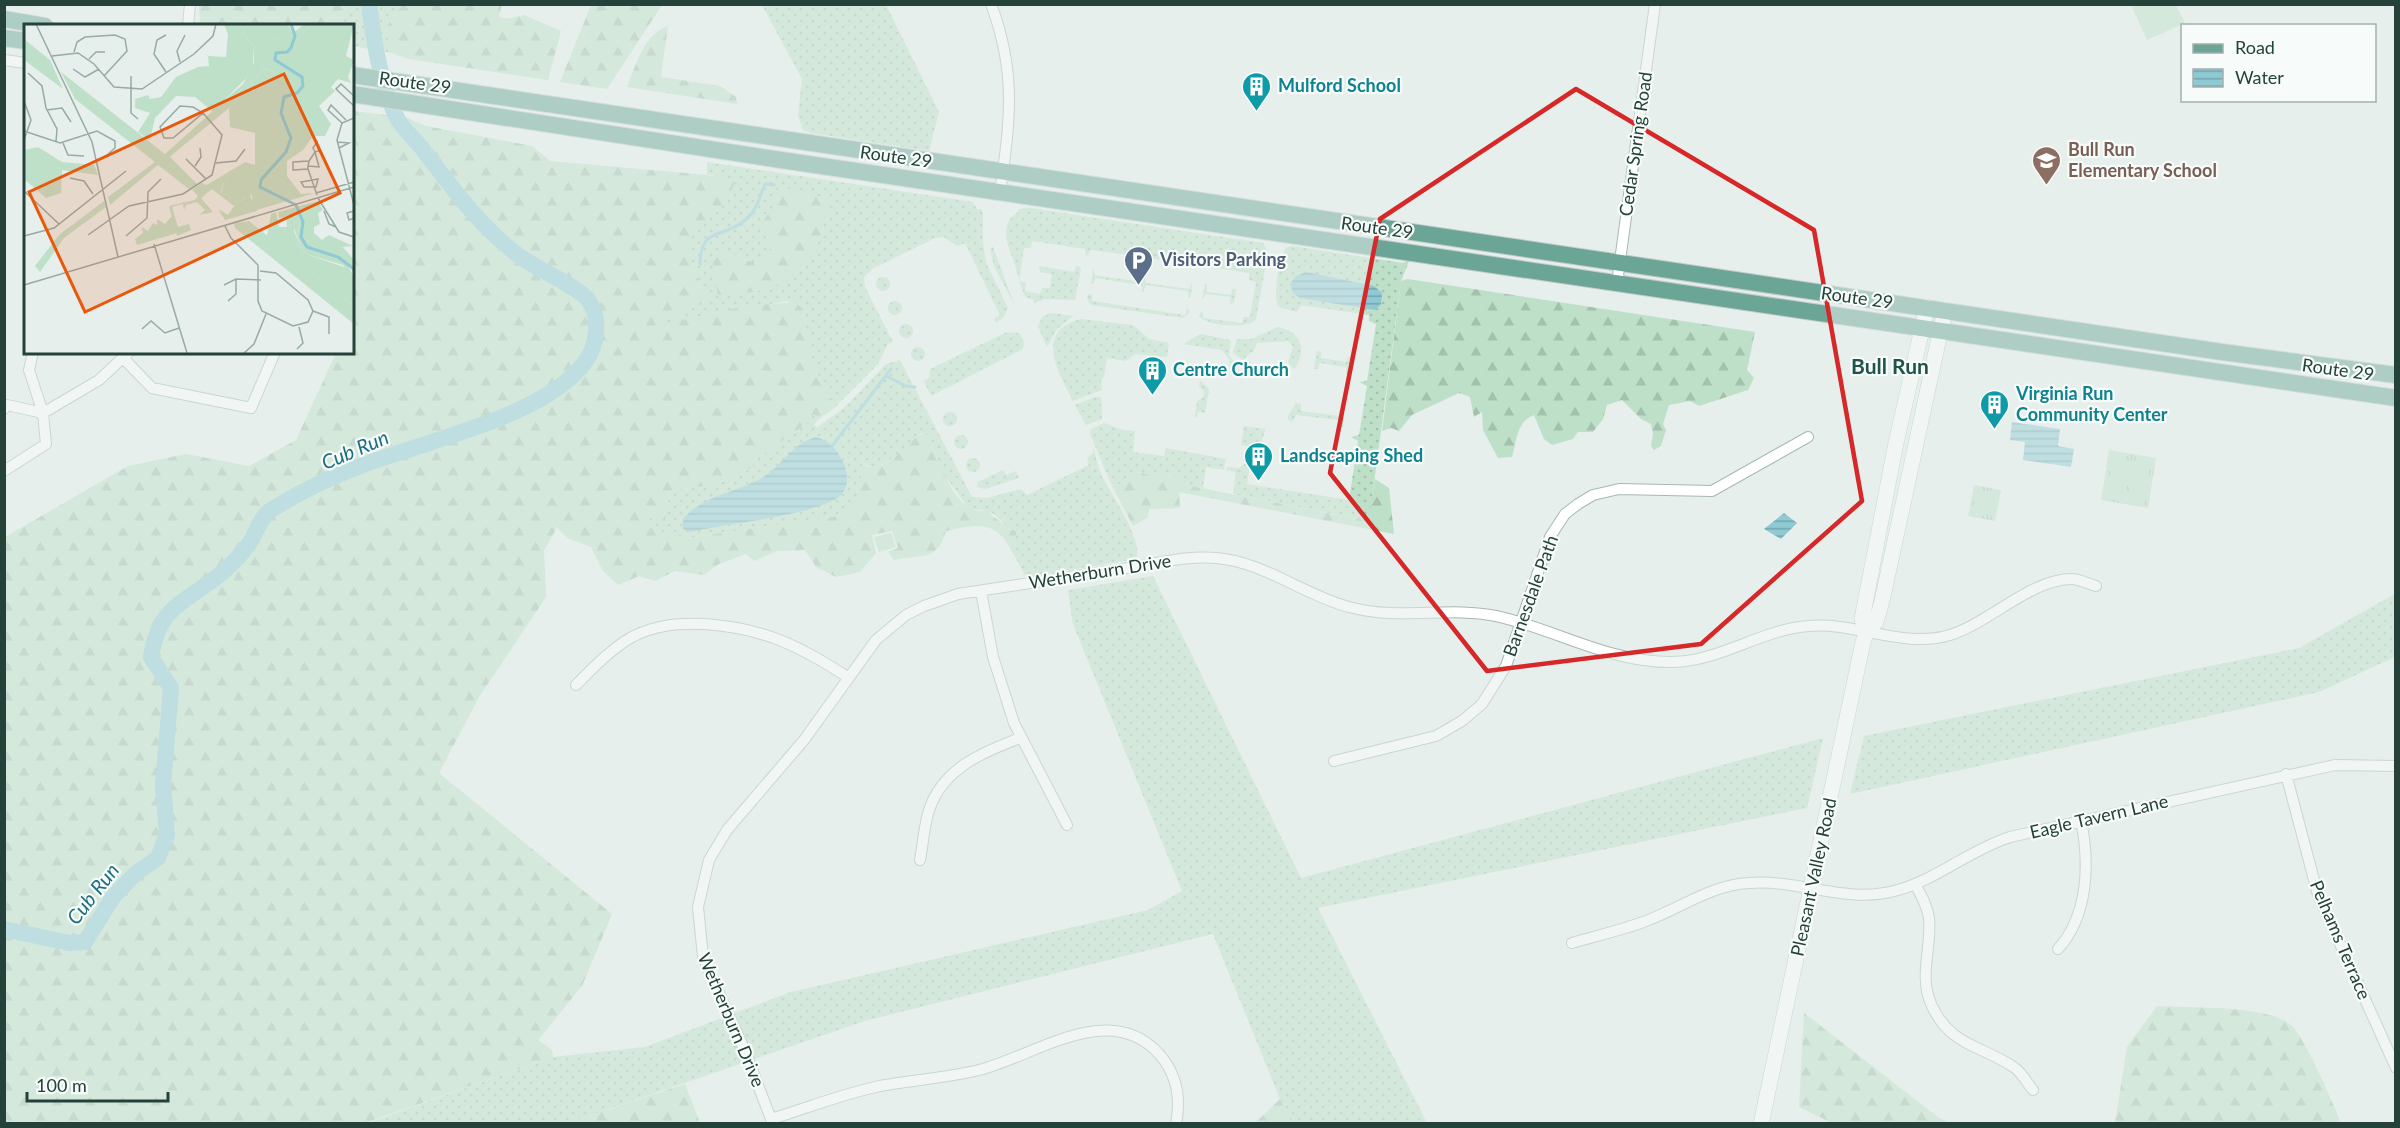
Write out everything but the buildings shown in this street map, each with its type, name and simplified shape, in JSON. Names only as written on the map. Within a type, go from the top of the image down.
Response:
[{"type":"main road","points":[[4,19],[33,24]]},
{"type":"main road","points":[[4,38],[24,41]]},
{"type":"main road","name":"Route 29","points":[[359,76],[2222,352],[2396,375]]},
{"type":"main road","name":"Route 29","points":[[354,94],[2396,398]]},
{"type":"main road","name":"Pleasant Valley Road","points":[[1867,631],[1862,619],[1927,307]]},
{"type":"main road","name":"Pleasant Valley Road","points":[[1761,1124],[1867,631],[1876,622],[1882,601],[1945,310]]},
{"type":"street","points":[[188,24],[190,4]]},
{"type":"street","points":[[991,4],[1006,51],[1009,72],[1010,96],[1000,192]]},
{"type":"street","name":"Cedar Spring Road","points":[[1617,283],[1655,4]]},
{"type":"street","points":[[4,60],[24,63]]},
{"type":"street","points":[[4,471],[46,444],[44,412],[29,370],[33,354]]},
{"type":"street","points":[[4,409],[7,405],[44,412],[91,385],[126,356],[152,388],[251,408],[274,354]]},
{"type":"street","name":"Barnesdale Path","points":[[1334,761],[1425,740],[1462,721],[1482,704],[1498,682],[1550,537],[1565,514],[1578,504],[1593,495],[1619,489],[1712,491],[1808,437]]},
{"type":"street","name":"Wetherburn Drive","points":[[1176,1124],[1177,1089],[1165,1061],[1142,1040],[1109,1030],[1078,1034],[981,1069],[877,1087],[771,1121],[745,1051],[703,957],[698,924],[700,892],[709,860],[727,830],[804,740],[876,640],[906,615],[942,599],[981,591],[1179,559],[1218,558],[1259,567],[1326,599],[1366,611],[1404,615],[1474,613],[1520,623],[1622,656],[1658,662],[1711,656],[1800,627],[1839,626],[1912,639],[1937,638],[1966,629],[2049,584],[2071,579],[2096,586]]},
{"type":"street","points":[[981,591],[993,657],[1020,738],[1067,825]]},
{"type":"street","points":[[576,685],[614,650],[632,638],[657,627],[683,623],[729,626],[767,634],[799,647],[849,678]]},
{"type":"street","points":[[920,860],[929,810],[945,781],[968,761],[1020,738]]},
{"type":"street","name":"Eagle Tavern Lane","points":[[1572,943],[1645,922],[1710,891],[1730,885],[1765,882],[1811,890],[1863,895],[1898,890],[1915,884],[1991,843],[2286,774],[2357,763],[2396,766]]},
{"type":"street","name":"Pelhams Terrace","points":[[2286,774],[2318,895],[2396,1068]]},
{"type":"street","points":[[2058,949],[2074,929],[2087,870],[2081,821]]},
{"type":"street","points":[[1915,884],[1924,899],[1929,917],[1925,979],[1929,999],[1936,1014],[1958,1039],[2014,1068],[2033,1090]]},
{"type":"highlighted area","points":[[1576,89],[1814,230],[1862,501],[1701,644],[1487,671],[1330,473],[1380,219]]},
{"type":"green space","points":[[199,4],[355,5],[341,24],[200,23]]},
{"type":"green space","points":[[502,4],[499,17],[507,19],[524,15],[561,31],[548,80],[409,59],[391,53],[386,27],[402,5]]},
{"type":"green space","points":[[355,5],[402,5],[386,27],[391,53],[354,46],[354,24],[341,24]]},
{"type":"green space","points":[[591,5],[662,5],[607,89],[560,82]]},
{"type":"green space","points":[[762,5],[886,5],[939,112],[929,151],[803,130],[798,115],[802,79]]},
{"type":"green space","points":[[2131,5],[2176,5],[2185,23],[2147,40]]},
{"type":"green space","points":[[668,26],[661,77],[720,86],[736,97],[737,104],[627,87],[647,43],[660,30]]},
{"type":"green space","points":[[354,111],[405,117],[426,126],[532,146],[550,161],[708,175],[736,181],[726,201],[691,237],[690,262],[708,301],[654,326],[746,306],[795,302],[803,309],[811,359],[833,409],[819,419],[814,414],[810,421],[758,458],[751,468],[733,478],[713,485],[669,491],[665,521],[656,522],[646,514],[643,516],[645,523],[660,534],[673,531],[687,538],[838,516],[853,505],[860,494],[863,462],[866,466],[882,464],[897,455],[923,433],[929,436],[945,476],[957,496],[974,510],[990,511],[991,515],[1016,532],[1016,540],[1009,546],[996,531],[982,526],[965,527],[946,531],[938,548],[927,555],[894,560],[888,552],[898,548],[892,531],[872,535],[876,553],[860,572],[836,577],[816,567],[805,550],[777,551],[754,561],[746,554],[719,564],[704,575],[675,571],[655,581],[639,576],[618,585],[603,571],[591,547],[567,538],[557,527],[544,551],[546,597],[479,697],[439,773],[612,914],[582,986],[538,1040],[552,1050],[553,1057],[365,1123],[5,1123],[5,537],[128,466],[186,454],[249,466],[296,440],[336,354],[354,354]]},
{"type":"green space","points":[[707,162],[973,202],[983,213],[986,263],[1008,308],[1004,317],[996,323],[994,319],[1000,315],[965,243],[957,246],[944,237],[935,238],[872,269],[864,277],[865,287],[893,342],[888,344],[878,364],[833,409],[811,359],[804,317],[787,301],[650,327],[708,301],[690,262],[691,237],[726,201],[735,181],[707,174]]},
{"type":"green space","points":[[781,187],[827,198],[824,224],[808,261],[789,279],[770,288],[740,294],[718,295],[712,260],[717,251],[727,249],[750,262],[756,262],[766,255],[771,247],[760,226],[773,207],[776,191]]},
{"type":"green space","points":[[1030,208],[1263,243],[1268,252],[1256,319],[1245,325],[1218,324],[1210,322],[1199,316],[1202,310],[1203,318],[1242,323],[1244,317],[1250,317],[1256,282],[1249,280],[1249,273],[1149,258],[1146,265],[1144,257],[1091,250],[1086,257],[1085,249],[1032,241],[1031,248],[1024,248],[1019,280],[1006,237],[1008,223],[1018,209]]},
{"type":"green space","points":[[1292,246],[1403,263],[1410,259],[1401,281],[1369,521],[1233,494],[1236,472],[1226,470],[1227,467],[1239,468],[1248,461],[1250,449],[1257,450],[1252,452],[1247,484],[1349,500],[1358,441],[1351,437],[1359,435],[1367,386],[1359,382],[1367,381],[1376,324],[1369,321],[1369,315],[1301,305],[1297,312],[1279,307],[1276,287],[1279,269],[1283,253],[1286,248]]},
{"type":"green space","points":[[993,247],[1014,304],[994,266],[990,248]]},
{"type":"green space","points":[[1077,265],[1081,268],[1075,300],[1045,299],[1034,303],[1034,300],[1026,297],[1020,281],[1026,283],[1025,291],[1040,294],[1042,288],[1050,288],[1052,274],[1040,272],[1039,266],[1074,272]]},
{"type":"green space","points":[[1093,268],[1095,275],[1141,282],[1145,275],[1146,283],[1189,289],[1192,283],[1191,297],[1188,298],[1188,291],[1146,285],[1143,292],[1141,285],[1095,278],[1094,283],[1091,284]]},
{"type":"green space","points":[[880,277],[886,277],[890,284],[886,291],[880,291],[876,287],[876,281]]},
{"type":"green space","points":[[1408,279],[1755,332],[1747,370],[1754,378],[1748,390],[1699,406],[1690,401],[1669,405],[1663,424],[1666,430],[1661,446],[1654,450],[1651,446],[1653,434],[1651,424],[1641,419],[1622,400],[1607,405],[1603,419],[1593,432],[1578,432],[1573,439],[1552,445],[1544,439],[1534,415],[1528,418],[1520,427],[1512,457],[1498,458],[1483,430],[1482,412],[1474,417],[1470,397],[1459,393],[1412,415],[1399,431],[1391,428],[1382,431],[1401,281]]},
{"type":"green space","points":[[1205,284],[1207,284],[1207,292],[1231,295],[1232,289],[1236,289],[1234,303],[1230,304],[1231,297],[1206,294],[1202,300]]},
{"type":"green space","points":[[1088,294],[1092,294],[1092,301],[1185,315],[1187,308],[1190,312],[1183,318],[1091,305],[1087,299]]},
{"type":"green space","points":[[892,301],[898,301],[902,308],[898,315],[892,315],[888,311],[888,305]]},
{"type":"green space","points":[[1052,313],[1073,316],[1056,330],[1047,347],[1038,326],[1043,316]]},
{"type":"green space","points":[[1081,319],[1133,325],[1149,339],[1169,343],[1167,357],[1135,354],[1126,361],[1107,358],[1104,377],[1101,380],[1102,390],[1073,401],[1057,366],[1054,343],[1058,333],[1066,325]]},
{"type":"green space","points":[[903,324],[909,324],[913,331],[909,338],[903,338],[899,334],[899,328]]},
{"type":"green space","points":[[1278,327],[1292,333],[1300,343],[1301,355],[1294,369],[1288,362],[1293,347],[1288,341],[1257,343],[1253,353],[1251,352],[1243,360],[1233,353],[1237,339],[1251,339]]},
{"type":"green space","points":[[1007,332],[1019,333],[1024,342],[1023,349],[931,396],[924,381],[929,378],[930,369]]},
{"type":"green space","points":[[1200,334],[1231,340],[1229,355],[1237,366],[1229,366],[1230,360],[1222,350],[1184,344]]},
{"type":"green space","points":[[915,347],[921,347],[925,354],[921,361],[915,361],[911,357],[911,351]]},
{"type":"green space","points":[[1317,351],[1321,352],[1321,358],[1346,362],[1348,357],[1352,356],[1350,374],[1346,374],[1346,367],[1320,363],[1317,369],[1314,369]]},
{"type":"green space","points":[[900,360],[972,497],[987,498],[1021,489],[1027,495],[1089,465],[1087,458],[1093,453],[1093,447],[1103,478],[1131,530],[1137,551],[1136,559],[1026,577],[1009,546],[1014,543],[1006,527],[994,514],[968,507],[944,475],[929,436],[921,433],[894,458],[885,463],[870,466],[863,462],[860,494],[847,511],[838,516],[687,538],[660,534],[645,523],[643,516],[646,514],[665,521],[669,491],[713,485],[751,468],[758,458],[810,421],[814,413],[819,419],[813,425],[817,427],[844,408],[886,364]]},
{"type":"green space","points":[[1200,380],[1209,389],[1205,413],[1198,412],[1197,417],[1195,416],[1197,401],[1203,398],[1204,391],[1199,386]]},
{"type":"green space","points":[[1101,397],[1102,419],[1086,425],[1075,405]]},
{"type":"green space","points":[[1296,403],[1301,404],[1301,411],[1339,416],[1340,411],[1344,410],[1343,427],[1338,428],[1338,420],[1296,415],[1293,421],[1288,420]]},
{"type":"green space","points":[[947,412],[953,412],[957,419],[953,426],[947,426],[943,422],[943,416]]},
{"type":"green space","points":[[1104,423],[1123,430],[1135,431],[1133,452],[1164,456],[1166,448],[1226,459],[1224,470],[1206,467],[1203,488],[1191,486],[1176,475],[1153,477],[1140,472],[1128,475],[1124,483],[1112,486],[1090,434],[1091,429]]},
{"type":"green space","points":[[1244,426],[1266,429],[1259,448],[1241,445]]},
{"type":"green space","points":[[958,435],[964,435],[968,442],[964,449],[958,449],[954,445],[954,439]]},
{"type":"green space","points":[[2109,450],[2156,458],[2148,508],[2101,500]]},
{"type":"green space","points":[[970,458],[976,458],[980,465],[976,472],[970,472],[966,468],[966,462]]},
{"type":"green space","points":[[2113,459],[2128,462],[2123,495],[2108,493]]},
{"type":"green space","points":[[2134,463],[2150,465],[2144,499],[2129,496]]},
{"type":"green space","points":[[1003,470],[1007,475],[1016,471],[1019,478],[985,489],[977,487],[978,482]]},
{"type":"green space","points":[[1141,472],[1153,477],[1176,475],[1191,486],[1368,521],[1375,479],[1389,488],[1394,534],[1179,492],[1180,508],[1149,509],[1148,517],[1133,526],[1112,486],[1124,483],[1128,475]]},
{"type":"green space","points":[[1974,485],[2001,490],[1995,521],[1968,516]]},
{"type":"green space","points":[[891,533],[896,547],[879,552],[874,537]]},
{"type":"green space","points":[[1153,576],[1301,878],[1823,738],[1807,808],[1318,908],[1427,1123],[1294,1123],[1280,1099],[1213,934],[865,1021],[568,1123],[365,1124],[553,1057],[645,1047],[791,992],[1148,910],[1182,891],[1073,624],[1068,590]]},
{"type":"green space","points":[[2395,594],[2395,657],[2319,692],[1850,794],[1864,736],[2299,648]]},
{"type":"green space","points":[[2157,1006],[2247,1011],[2265,1014],[2291,1025],[2311,1056],[2341,1123],[2115,1123],[2127,1047]]},
{"type":"green space","points":[[1804,1013],[1939,1118],[1950,1123],[1832,1123],[1799,1107]]},
{"type":"green space","points":[[685,1084],[700,1123],[568,1123]]},
{"type":"green space","points":[[1280,1099],[1294,1123],[1255,1123]]},
{"type":"water","points":[[1306,272],[1374,286],[1382,293],[1381,304],[1375,310],[1300,298],[1293,293],[1290,284],[1296,276]]},
{"type":"water","points":[[2012,422],[2060,429],[2058,446],[2074,449],[2071,467],[2023,460],[2025,442],[2010,440]]},
{"type":"water","points":[[816,437],[833,447],[840,456],[847,475],[842,493],[834,500],[784,515],[690,532],[683,529],[683,519],[701,504],[765,476],[794,449]]},
{"type":"water","points":[[1784,513],[1797,523],[1781,539],[1764,529]]},
{"type":"waterway","name":"Cub Run","points":[[4,929],[69,943],[85,942],[113,897],[136,873],[158,858],[167,835],[163,785],[171,688],[151,657],[155,640],[166,616],[231,565],[249,544],[267,513],[299,494],[343,473],[466,431],[522,408],[547,395],[569,379],[585,362],[592,348],[596,324],[589,301],[577,290],[518,255],[491,232],[399,121],[390,103],[382,76],[369,4]]},
{"type":"waterway","points":[[700,264],[701,252],[709,238],[744,221],[755,209],[765,184],[774,185]]},
{"type":"waterway","points":[[832,446],[891,369]]},
{"type":"waterway","points":[[886,376],[906,386],[915,387]]},
{"type":"place","name":"Mulford School","points":[[1257,112]]},
{"type":"place","name":"Bull Run Elementary School","points":[[2047,186]]},
{"type":"place","name":"Visitors Parking","points":[[1139,286]]},
{"type":"place","name":"Centre Church","points":[[1152,396]]},
{"type":"place","name":"Virginia Run Community Center","points":[[1995,430]]},
{"type":"place","name":"Landscaping Shed","points":[[1259,482]]},
{"type":"district","name":"Bull Run","points":[[1890,367]]}]
